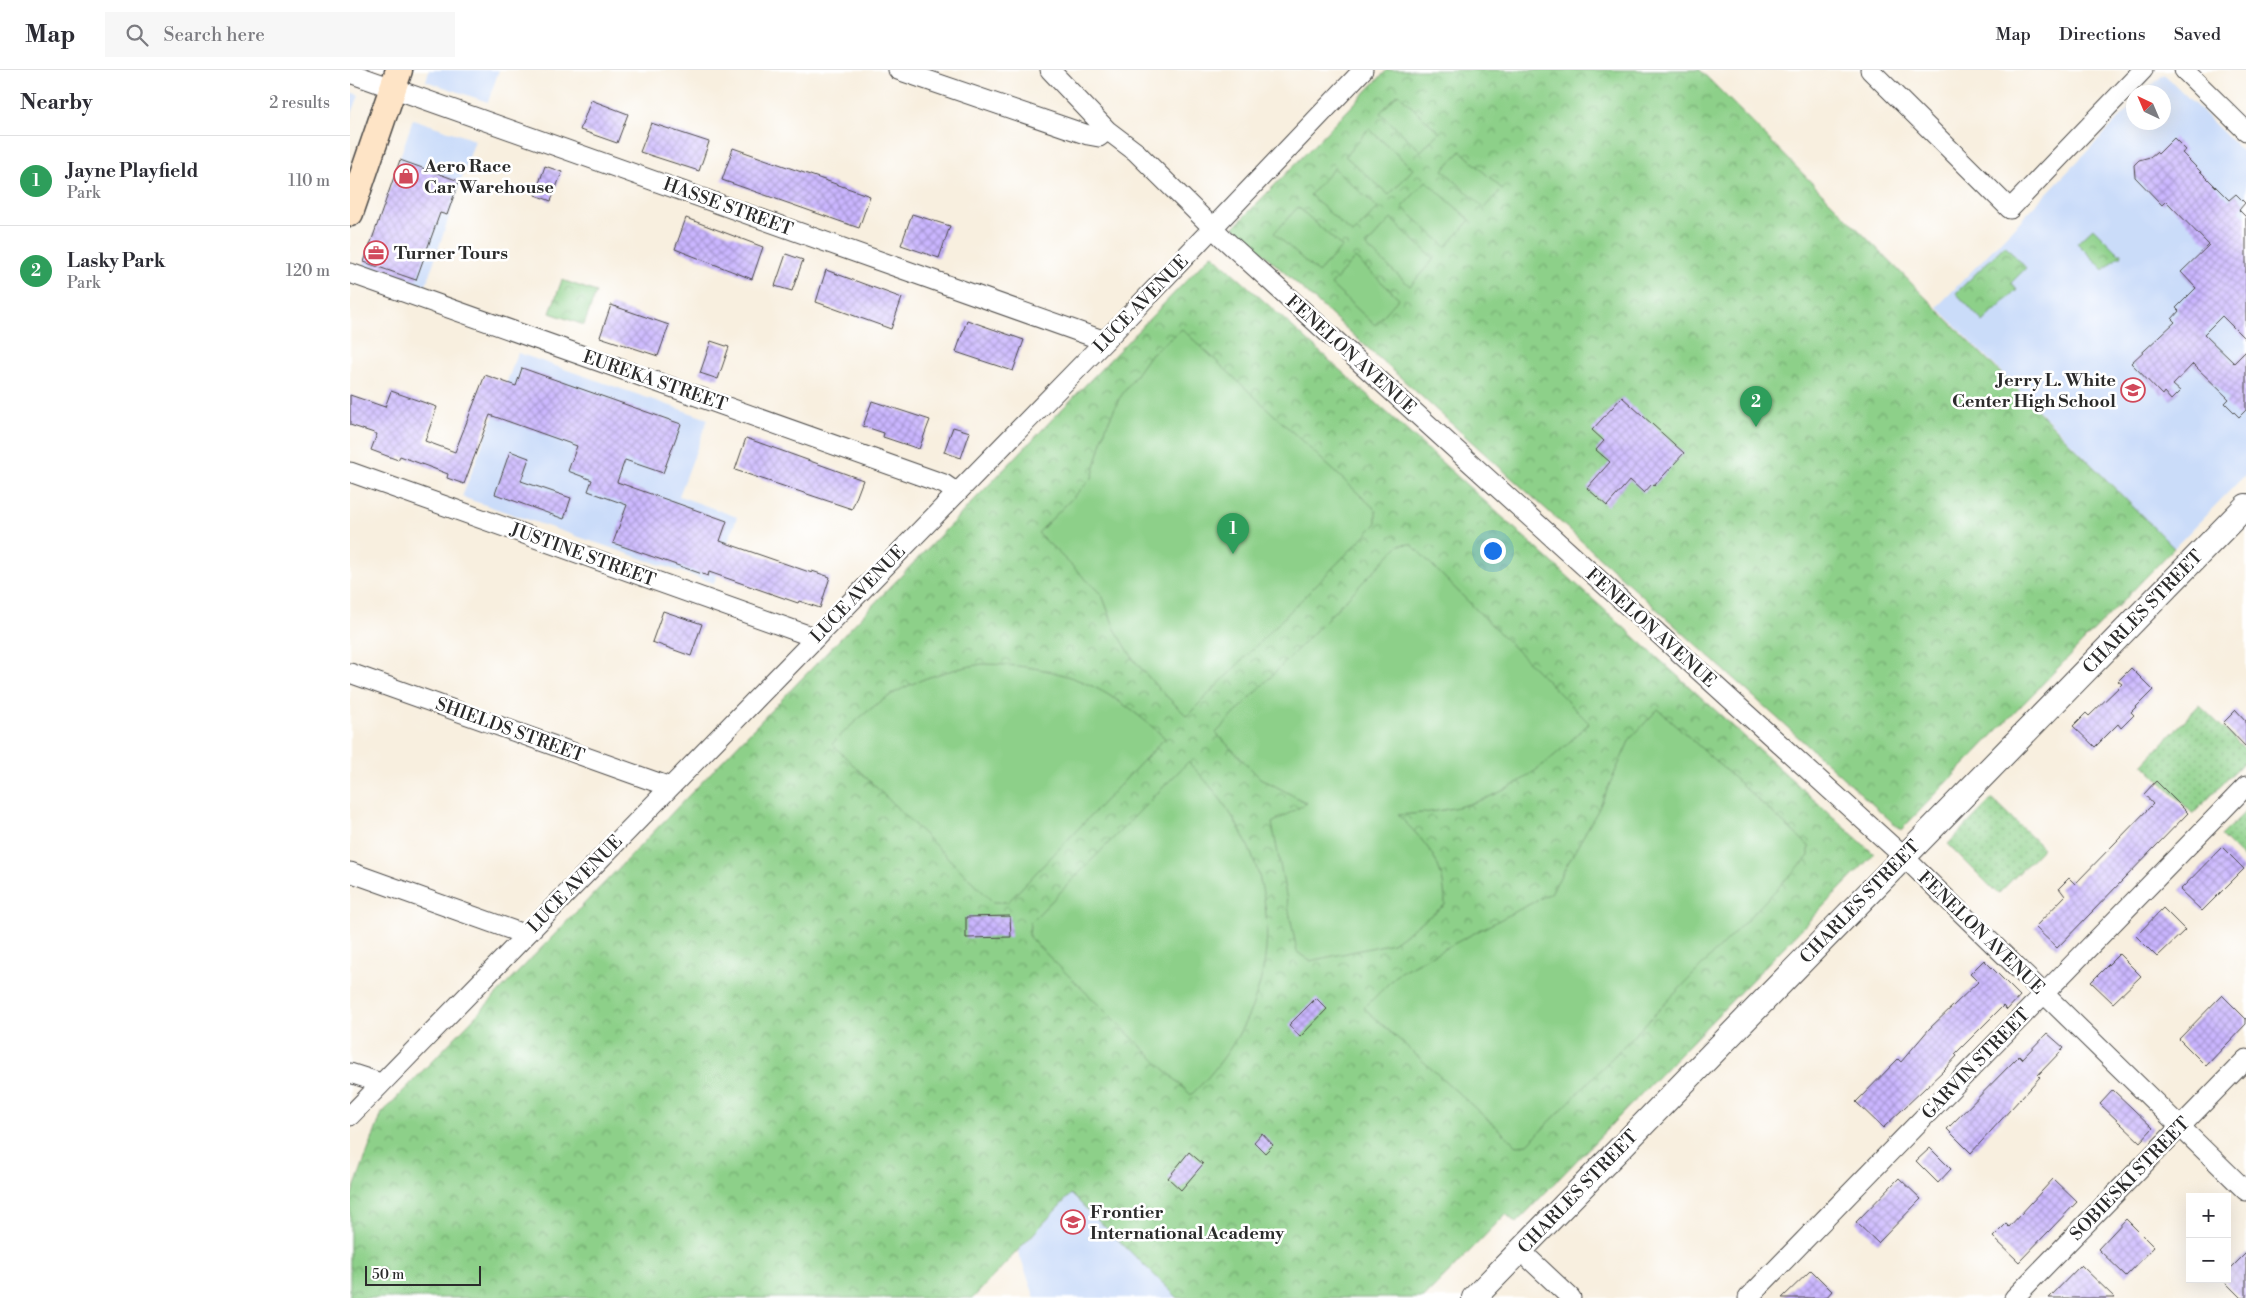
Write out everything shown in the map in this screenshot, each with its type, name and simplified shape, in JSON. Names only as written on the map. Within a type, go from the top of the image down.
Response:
[{"type":"main road","points":[[350,213],[396,79]]},
{"type":"street","points":[[898,70],[1094,137],[1101,136],[1107,130]]},
{"type":"street","name":"FENELON AVENUE","points":[[1050,70],[1107,130],[1136,152],[1212,228],[1904,857],[2246,1191]]},
{"type":"street","points":[[1870,70],[2010,209],[2143,70]]},
{"type":"street","points":[[2184,70],[2246,132]]},
{"type":"street","name":"HASSE STREET","points":[[350,73],[396,79],[1105,341]]},
{"type":"street","name":"LUCE AVENUE","points":[[350,1116],[1105,341],[1355,73]]},
{"type":"street","name":"EUREKA STREET","points":[[350,273],[944,484],[957,493]]},
{"type":"street","name":"JUSTINE STREET","points":[[350,472],[816,638]]},
{"type":"street","name":"CHARLES STREET","points":[[1474,1298],[2246,506]]},
{"type":"street","name":"SHIELDS STREET","points":[[350,673],[670,787]]},
{"type":"street","name":"GARVIN STREET","points":[[1748,1298],[2246,786]]},
{"type":"street","points":[[350,872],[526,935]]},
{"type":"street","name":"SOBIESKI STREET","points":[[2014,1298],[2246,1059]]},
{"type":"street","points":[[350,1072],[381,1083]]},
{"type":"street","points":[[1520,1251],[1571,1298]]},
{"type":"shaded area","points":[[429,70],[499,70],[488,102],[426,81]]},
{"type":"shaded area","name":"Jerry L. White Center High School","points":[[2164,74],[2246,155],[2246,474],[2174,548],[1937,307],[2126,111],[2126,130],[2171,130],[2171,85],[2152,85]]},
{"type":"shaded area","points":[[350,92],[359,95],[350,119]]},
{"type":"shaded area","points":[[413,119],[475,140],[425,288],[363,267]]},
{"type":"shaded area","points":[[518,353],[708,419],[679,496],[737,517],[714,583],[462,497]]},
{"type":"shaded area","name":"Frontier International Academy","points":[[1071,1194],[1179,1298],[1035,1298],[1018,1251]]},
{"type":"green space","points":[[1387,70],[1700,70],[2174,548],[1901,830],[1234,227]]},
{"type":"green space","points":[[1398,94],[1439,132],[1421,151],[1380,113]]},
{"type":"green space","points":[[1369,129],[1413,169],[1389,195],[1345,156]]},
{"type":"green space","points":[[1461,151],[1502,189],[1484,208],[1443,170]]},
{"type":"green space","points":[[1334,168],[1378,208],[1353,234],[1310,195]]},
{"type":"green space","points":[[1426,181],[1470,220],[1446,247],[1402,207]]},
{"type":"green space","points":[[1298,207],[1342,247],[1318,273],[1274,233]]},
{"type":"green space","points":[[1391,219],[1434,259],[1410,286],[1366,246]]},
{"type":"green space","points":[[2093,228],[2118,253],[2122,253],[2121,257],[2118,257],[2104,270],[2077,243]]},
{"type":"green space","points":[[2005,245],[2026,268],[2011,283],[2017,290],[1983,322],[1956,293]]},
{"type":"green space","points":[[1212,254],[1874,854],[1516,1223],[1506,1214],[1424,1298],[1178,1298],[1071,1194],[973,1298],[350,1298],[350,1199],[382,1113]]},
{"type":"green space","points":[[1355,258],[1399,298],[1375,325],[1331,285]]},
{"type":"green space","points":[[562,280],[596,292],[584,325],[550,313]]},
{"type":"green space","points":[[1182,329],[1376,510],[1376,524],[1187,716],[1157,687],[1134,660],[1115,629],[1102,595],[1038,533],[1092,478],[1106,427],[1119,399],[1149,356]]},
{"type":"green space","points":[[1411,544],[1589,723],[1546,763],[1504,790],[1481,800],[1457,807],[1398,815],[1426,845],[1438,865],[1442,877],[1445,905],[1393,943],[1310,961],[1297,952],[1272,823],[1307,803],[1260,778],[1216,733],[1399,545]]},
{"type":"green space","points":[[982,664],[1010,665],[1036,669],[1060,674],[1082,682],[1123,704],[1165,738],[1008,902],[993,902],[832,744],[866,713],[900,690],[937,675]]},
{"type":"green space","points":[[2199,705],[2246,750],[2246,760],[2193,814],[2143,764]]},
{"type":"green space","points":[[1658,709],[1809,846],[1809,856],[1528,1144],[1516,1145],[1364,1008],[1400,972],[1551,893],[1598,810],[1630,739]]},
{"type":"green space","points":[[1188,762],[1222,801],[1246,842],[1261,885],[1267,928],[1263,972],[1249,1014],[1225,1056],[1191,1095],[1029,937],[1030,923]]},
{"type":"green space","points":[[1992,799],[2043,848],[1998,894],[1948,844]]},
{"type":"green space","points":[[2246,811],[2246,861],[2221,836]]},
{"type":"building","points":[[591,100],[628,114],[617,143],[580,130]]},
{"type":"building","points":[[651,123],[709,142],[699,171],[640,152]]},
{"type":"building","points":[[2174,138],[2186,150],[2182,153],[2229,200],[2236,194],[2245,203],[2239,210],[2246,217],[2246,340],[2222,316],[2204,334],[2234,363],[2246,351],[2246,410],[2239,417],[2225,403],[2229,399],[2193,364],[2173,385],[2180,391],[2171,400],[2164,392],[2162,395],[2131,363],[2175,322],[2172,319],[2179,311],[2176,308],[2196,288],[2181,272],[2209,245],[2166,201],[2162,205],[2135,177],[2134,165],[2139,160],[2150,157],[2156,152],[2158,154]]},
{"type":"building","points":[[733,148],[870,196],[859,228],[722,180]]},
{"type":"building","points":[[400,160],[459,181],[447,215],[440,213],[416,280],[364,262]]},
{"type":"building","points":[[545,166],[562,172],[551,201],[535,195]]},
{"type":"building","points":[[912,214],[950,226],[939,258],[901,245]]},
{"type":"building","points":[[686,218],[763,247],[752,279],[675,249]]},
{"type":"building","points":[[786,254],[803,260],[792,291],[775,286]]},
{"type":"building","points":[[826,270],[902,298],[891,329],[816,302]]},
{"type":"building","points":[[611,305],[669,325],[658,356],[600,337]]},
{"type":"building","points":[[967,320],[1024,340],[1013,371],[956,352]]},
{"type":"building","points":[[711,341],[729,347],[718,379],[700,373]]},
{"type":"building","points":[[522,368],[681,424],[663,473],[625,460],[617,482],[727,521],[720,541],[812,573],[812,571],[830,577],[820,608],[799,601],[798,603],[709,572],[708,576],[613,543],[627,505],[588,491],[592,480],[568,471],[577,446],[490,415],[464,484],[447,478],[448,474],[400,456],[398,460],[371,450],[377,434],[350,425],[350,395],[385,407],[391,391],[437,407],[425,441],[455,452],[485,375],[516,386]]},
{"type":"building","points":[[1622,397],[1684,453],[1654,486],[1652,484],[1644,493],[1630,480],[1607,506],[1587,488],[1610,462],[1596,450],[1604,441],[1592,430]]},
{"type":"building","points":[[872,401],[930,420],[919,449],[883,437],[884,433],[863,426]]},
{"type":"building","points":[[953,427],[970,432],[961,458],[944,452]]},
{"type":"building","points":[[746,438],[863,480],[852,509],[735,470]]},
{"type":"building","points":[[510,451],[529,458],[521,481],[571,498],[564,519],[495,494]]},
{"type":"building","points":[[663,611],[702,624],[691,656],[652,642]]},
{"type":"building","points":[[2131,668],[2153,690],[2131,712],[2134,715],[2121,728],[2118,724],[2095,747],[2073,726],[2086,713],[2089,716],[2122,684],[2118,681]]},
{"type":"building","points":[[2236,710],[2246,721],[2246,747],[2223,723]]},
{"type":"building","points":[[2156,781],[2188,813],[2057,948],[2035,927],[2065,896],[2059,888],[2069,878],[2075,884],[2153,804],[2144,794]]},
{"type":"building","points":[[2222,847],[2244,869],[2202,911],[2180,890]]},
{"type":"building","points":[[2163,908],[2185,930],[2157,957],[2136,936]]},
{"type":"building","points":[[1010,916],[1011,937],[966,938],[966,917]]},
{"type":"building","points":[[2119,954],[2141,976],[2113,1003],[2091,982]]},
{"type":"building","points":[[1984,960],[2020,996],[2007,1010],[2003,1006],[1955,1054],[1957,1056],[1945,1069],[1883,1128],[1856,1102],[1898,1059],[1901,1062],[1929,1029],[1978,982],[1970,974]]},
{"type":"building","points":[[2222,995],[2246,1019],[2246,1024],[2206,1066],[2179,1039]]},
{"type":"building","points":[[1316,998],[1327,1009],[1300,1037],[1289,1025]]},
{"type":"building","points":[[2047,1033],[2064,1048],[2038,1075],[2040,1077],[1971,1153],[1947,1129],[2019,1056],[2022,1059]]},
{"type":"building","points":[[2113,1090],[2153,1128],[2140,1142],[2100,1104]]},
{"type":"building","points":[[1262,1133],[1273,1145],[1265,1153],[1254,1142]]},
{"type":"building","points":[[1930,1148],[1951,1169],[1938,1183],[1916,1161]]},
{"type":"building","points":[[1189,1152],[1203,1164],[1181,1190],[1168,1178]]},
{"type":"building","points":[[1899,1178],[1921,1199],[1878,1243],[1856,1222]]},
{"type":"building","points":[[2053,1179],[2077,1202],[2019,1262],[1993,1237],[2006,1224],[2009,1227]]},
{"type":"building","points":[[2126,1219],[2154,1247],[2126,1276],[2098,1249]]},
{"type":"building","points":[[2246,1253],[2246,1298],[2241,1298],[2226,1283],[2231,1283],[2231,1268]]},
{"type":"building","points":[[2081,1265],[2115,1298],[2049,1298]]},
{"type":"building","points":[[1811,1270],[1832,1291],[1826,1298],[1782,1298]]},
{"type":"place","name":"Aero Race Car Warehouse","points":[[406,176]]},
{"type":"place","name":"Turner Tours","points":[[376,253]]},
{"type":"place","name":"Jerry L. White Center High School","points":[[2133,390]]},
{"type":"place","name":"Lasky Park","points":[[1756,427]]},
{"type":"place","name":"Jayne Playfield","points":[[1233,554]]},
{"type":"place","name":"Frontier International Academy","points":[[1073,1222]]}]
